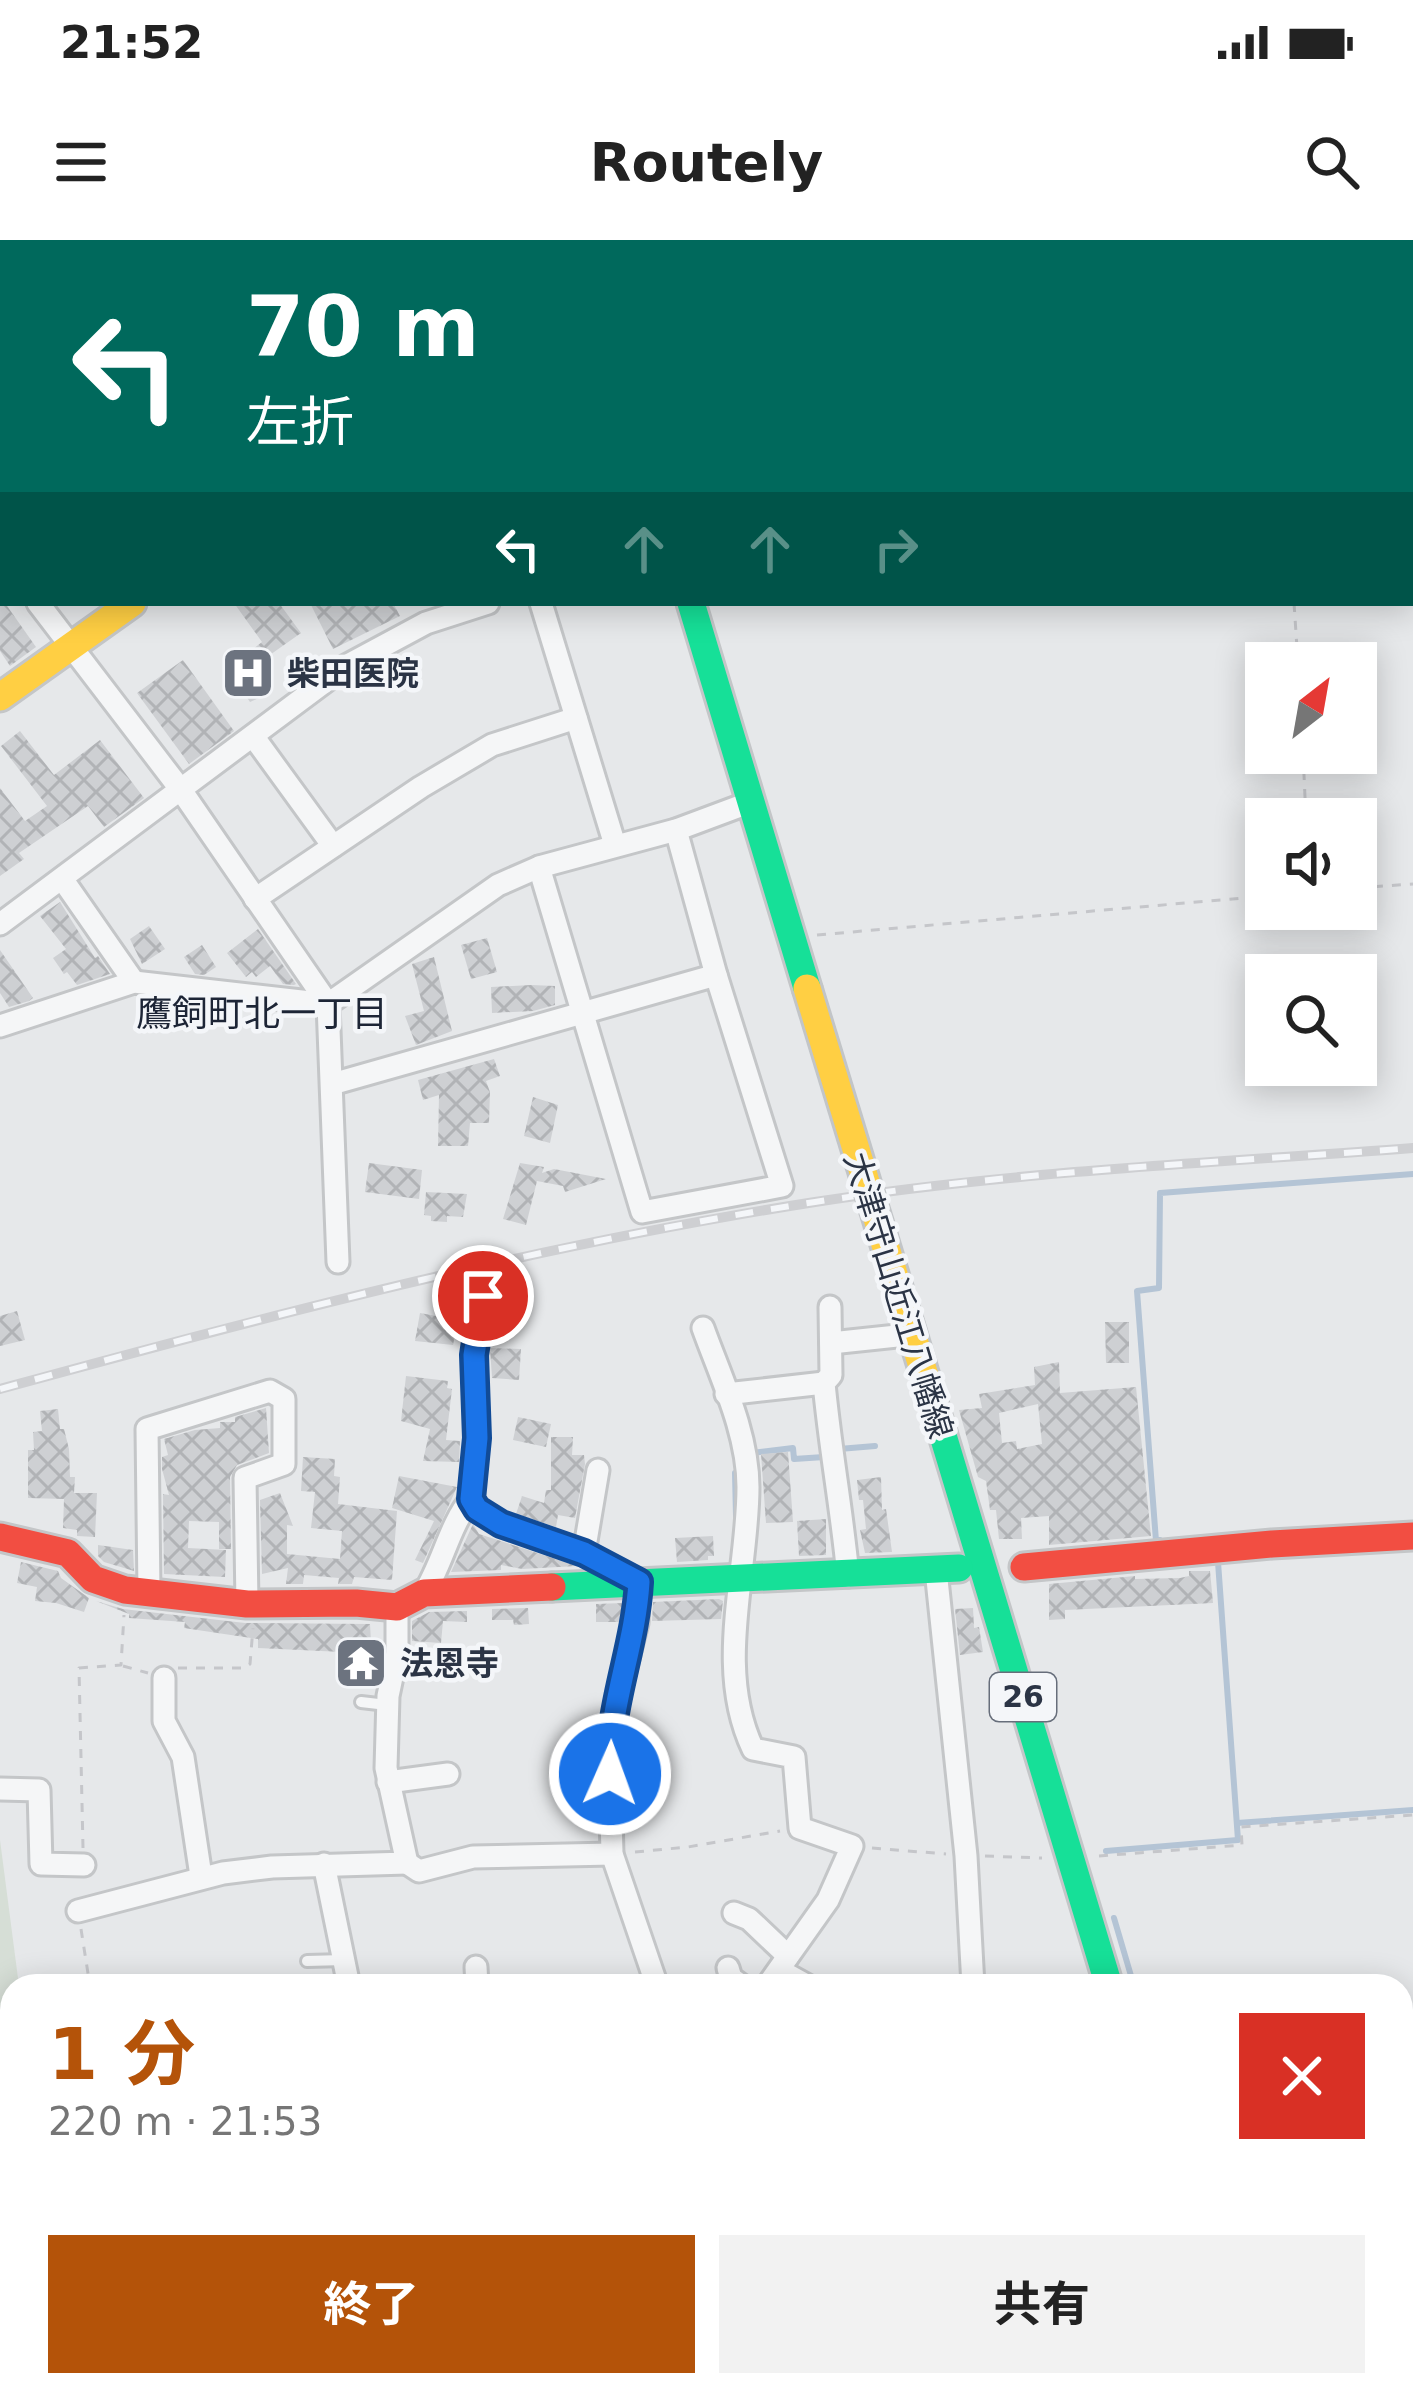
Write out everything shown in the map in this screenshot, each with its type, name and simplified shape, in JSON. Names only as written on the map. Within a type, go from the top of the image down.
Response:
[{"type":"street","points":[[40,606],[181,790],[328,1004],[338,1262]]},
{"type":"street","points":[[0,697],[127,606]]},
{"type":"street","points":[[0,924],[346,666],[426,622],[478,606]]},
{"type":"street","points":[[542,606],[615,845]]},
{"type":"street","name":"大津守山近江八幡線","points":[[693,606],[1106,1974]]},
{"type":"street","points":[[256,898],[492,745],[576,718]]},
{"type":"street","points":[[253,736],[333,846]]},
{"type":"street","points":[[0,1026],[134,982],[328,1004],[481,896],[539,868],[676,830],[751,802]]},
{"type":"street","points":[[539,868],[641,1212],[782,1186],[676,830]]},
{"type":"street","points":[[62,880],[134,982]]},
{"type":"street","points":[[332,1084],[716,975]]},
{"type":"street","points":[[424,1593],[440,1567],[458,1516],[471,1499],[477,1438],[474,1355],[483,1296]]},
{"type":"street","points":[[726,1394],[824,1383],[831,1375],[830,1307]]},
{"type":"street","points":[[703,1328],[746,1455],[748,1488],[734,1663],[739,1720],[753,1750],[794,1757],[800,1828],[852,1846],[828,1900],[778,1971],[749,1919],[734,1913]]},
{"type":"street","points":[[830,1343],[897,1336]]},
{"type":"street","points":[[824,1383],[848,1576]]},
{"type":"street","points":[[137,1592],[147,1429],[270,1391],[284,1399],[284,1464],[244,1478],[251,1604]]},
{"type":"street","points":[[584,1553],[598,1470]]},
{"type":"street","points":[[471,1499],[477,1509],[501,1524],[584,1553],[639,1582]]},
{"type":"street","points":[[1024,1568],[1413,1536]]},
{"type":"street","points":[[0,1537],[68,1553],[93,1579],[137,1592],[251,1604],[398,1607],[424,1593],[947,1569],[972,1974]]},
{"type":"street","points":[[639,1582],[637,1623],[609,1734],[612,1853],[653,1974]]},
{"type":"street","points":[[398,1607],[397,1653],[388,1705],[388,1782],[407,1863]]},
{"type":"street","points":[[164,1678],[164,1721],[183,1757],[201,1876]]},
{"type":"street","points":[[388,1782],[448,1774]]},
{"type":"street","points":[[0,1789],[39,1790],[40,1864],[84,1865]]},
{"type":"street","points":[[78,1910],[201,1876],[324,1864],[407,1863],[419,1871],[473,1857],[612,1853]]},
{"type":"street","points":[[324,1864],[347,1974]]},
{"type":"lane","points":[[361,1702],[388,1705]]},
{"type":"lane","points":[[307,1961],[344,1960]]},
{"type":"path","points":[[1294,606],[1297,642]]},
{"type":"path","points":[[1377,887],[1413,884]]},
{"type":"path","points":[[791,937],[1245,898]]},
{"type":"path","points":[[121,1665],[137,1592]]},
{"type":"path","points":[[84,1865],[79,1668],[121,1665],[164,1678],[183,1666],[230,1671],[250,1664],[251,1604]]},
{"type":"path","points":[[1072,1858],[1242,1845],[1241,1827],[1413,1815]]},
{"type":"path","points":[[612,1853],[688,1847],[800,1828]]},
{"type":"path","points":[[78,1910],[88,1974]]},
{"type":"shaded area","points":[[0,1840],[17,1974],[0,1974]]},
{"type":"building","points":[[0,606],[7,606],[36,647],[10,666],[0,651]]},
{"type":"building","points":[[236,606],[281,606],[301,633],[257,664],[273,687],[250,702],[228,669],[262,642]]},
{"type":"building","points":[[312,606],[395,606],[400,616],[333,649]]},
{"type":"building","points":[[183,660],[234,731],[189,764],[137,693]]},
{"type":"building","points":[[20,731],[54,775],[100,740],[144,798],[104,827],[88,806],[19,853],[24,859],[0,876],[0,788],[25,821],[47,806],[1,746]]},
{"type":"building","points":[[60,902],[110,974],[77,985],[64,974],[53,958],[66,949],[40,916]]},
{"type":"building","points":[[149,926],[165,949],[142,964],[130,939]]},
{"type":"building","points":[[258,929],[296,984],[283,984],[270,966],[256,977],[252,972],[246,977],[227,953]]},
{"type":"building","points":[[487,938],[497,972],[471,979],[461,945]]},
{"type":"building","points":[[202,945],[216,967],[204,975],[195,974],[184,957]]},
{"type":"building","points":[[0,950],[33,998],[29,1001],[9,1007],[0,993]]},
{"type":"building","points":[[434,957],[452,1031],[416,1045],[405,1016],[424,1011],[412,964]]},
{"type":"building","points":[[555,986],[555,1005],[492,1013],[491,987]]},
{"type":"building","points":[[494,1059],[500,1076],[486,1081],[489,1123],[470,1123],[468,1146],[438,1146],[439,1095],[423,1100],[418,1080]]},
{"type":"building","points":[[533,1097],[558,1105],[550,1143],[524,1136]]},
{"type":"building","points":[[369,1163],[422,1170],[419,1199],[365,1192]]},
{"type":"building","points":[[520,1163],[544,1167],[542,1173],[554,1169],[606,1179],[565,1192],[563,1186],[537,1181],[526,1225],[503,1219]]},
{"type":"building","points":[[426,1192],[467,1194],[463,1217],[431,1221],[431,1216],[424,1215]]},
{"type":"building","points":[[17,1311],[25,1340],[0,1346],[0,1316]]},
{"type":"building","points":[[420,1313],[458,1320],[453,1345],[415,1341]]},
{"type":"building","points":[[1105,1322],[1129,1322],[1129,1363],[1106,1363]]},
{"type":"building","points":[[490,1348],[521,1349],[519,1380],[492,1378]]},
{"type":"building","points":[[1059,1362],[1060,1393],[1136,1387],[1151,1536],[1049,1545],[1049,1516],[1021,1518],[1022,1539],[999,1539],[996,1510],[990,1510],[986,1481],[978,1477],[959,1410],[982,1408],[979,1394],[1035,1385],[1034,1367]],"holes":[[[1038,1404],[1042,1444],[1017,1449],[1016,1441],[1002,1443],[999,1413]]]},
{"type":"building","points":[[406,1376],[448,1381],[447,1388],[452,1389],[446,1440],[460,1441],[459,1462],[423,1461],[430,1429],[401,1421]]},
{"type":"building","points":[[266,1408],[269,1453],[237,1465],[230,1477],[231,1549],[219,1549],[219,1522],[189,1521],[188,1548],[226,1550],[225,1577],[164,1574],[163,1494],[169,1495],[162,1469],[162,1457],[168,1455],[164,1439],[220,1428],[220,1422],[235,1422],[235,1417]]},
{"type":"building","points":[[58,1409],[69,1449],[70,1477],[75,1477],[74,1493],[97,1493],[95,1537],[77,1536],[77,1530],[63,1528],[64,1499],[28,1498],[28,1450],[34,1450],[33,1432],[42,1431],[40,1411]]},
{"type":"building","points":[[518,1417],[551,1424],[546,1447],[513,1440]]},
{"type":"building","points":[[551,1437],[573,1437],[572,1455],[584,1455],[585,1464],[575,1518],[558,1515],[556,1527],[516,1514],[522,1496],[544,1503],[546,1490],[551,1490]]},
{"type":"building","points":[[788,1452],[793,1522],[766,1523],[761,1454]]},
{"type":"building","points":[[303,1457],[335,1459],[334,1476],[340,1477],[338,1504],[397,1511],[392,1580],[354,1577],[352,1584],[338,1584],[339,1578],[304,1575],[303,1584],[286,1584],[288,1568],[262,1574],[260,1500],[280,1493],[293,1526],[287,1525],[287,1554],[340,1559],[342,1531],[311,1528],[315,1492],[301,1491]]},
{"type":"building","points":[[399,1476],[457,1487],[423,1563],[415,1560],[434,1521],[392,1508]]},
{"type":"building","points":[[881,1477],[882,1510],[886,1509],[892,1552],[865,1553],[860,1530],[866,1529],[863,1500],[859,1500],[857,1480]]},
{"type":"building","points":[[826,1519],[826,1555],[799,1556],[797,1521]]},
{"type":"building","points":[[473,1524],[479,1534],[577,1566],[522,1569],[501,1565],[501,1570],[451,1572]]},
{"type":"building","points":[[713,1536],[714,1556],[677,1562],[675,1538]]},
{"type":"building","points":[[98,1545],[133,1550],[134,1571],[104,1562],[98,1556]]},
{"type":"building","points":[[21,1562],[58,1571],[89,1598],[84,1612],[35,1601],[37,1587],[17,1583]]},
{"type":"building","points":[[1189,1571],[1210,1571],[1213,1603],[1065,1610],[1065,1619],[1049,1620],[1049,1584],[1135,1576],[1180,1578],[1189,1576]]},
{"type":"building","points":[[96,1601],[123,1609],[245,1623],[370,1624],[371,1642],[380,1643],[375,1684],[342,1683],[342,1652],[258,1648],[258,1639],[184,1628],[185,1622],[129,1618]]},
{"type":"building","points":[[723,1601],[721,1619],[652,1621],[653,1602]]},
{"type":"building","points":[[623,1603],[622,1622],[596,1622],[596,1604]]},
{"type":"building","points":[[528,1608],[529,1624],[492,1620],[492,1609]]},
{"type":"building","points":[[973,1608],[983,1652],[960,1655],[955,1609]]},
{"type":"building","points":[[467,1611],[467,1622],[443,1621],[441,1643],[412,1641],[412,1621],[429,1612]]},
{"type":"waterway","points":[[1160,1540],[1156,1541],[1137,1291],[1159,1288],[1160,1193],[1413,1174]]},
{"type":"waterway","points":[[839,1449],[875,1446]]},
{"type":"waterway","points":[[752,1453],[793,1448],[794,1459],[824,1457]]},
{"type":"waterway","points":[[735,1473],[736,1516]]},
{"type":"waterway","points":[[1106,1851],[1238,1840],[1218,1562]]},
{"type":"waterway","points":[[1237,1823],[1413,1810]]},
{"type":"waterway","points":[[1114,1918],[1130,1974]]},
{"type":"railway","points":[[0,1389],[405,1284],[712,1219],[964,1183],[1413,1148]]},
{"type":"traffic: fast","points":[[692,606],[807,988]]},
{"type":"traffic: fast","points":[[935,1409],[1105,1974]]},
{"type":"traffic: fast","points":[[552,1587],[959,1568]]},
{"type":"traffic: slow","points":[[0,697],[128,606]]},
{"type":"traffic: slow","points":[[807,988],[935,1409]]},
{"type":"traffic: jam","points":[[1024,1567],[1413,1536]]},
{"type":"traffic: jam","points":[[0,1537],[68,1553],[93,1579],[125,1590],[247,1604],[397,1607],[424,1593],[552,1587]]},
{"type":"place","name":"柴田医院","points":[[248,673]]},
{"type":"place","name":"法恩寺","points":[[361,1663]]},
{"type":"district","name":"鷹飼町北一丁目","points":[[262,1013]]},
{"type":"route","points":[[483,1296],[474,1355],[477,1438],[471,1499],[477,1509],[501,1524],[584,1553],[639,1582],[637,1623],[609,1734],[610,1774]]}]
